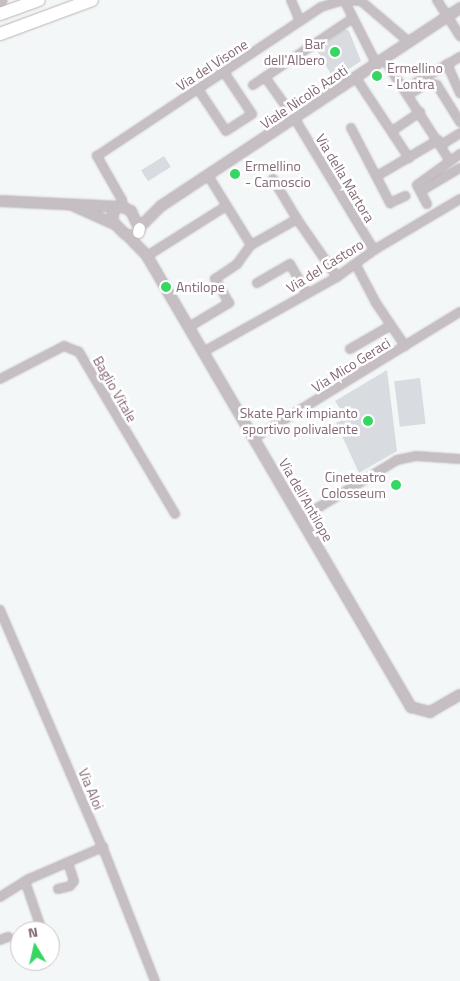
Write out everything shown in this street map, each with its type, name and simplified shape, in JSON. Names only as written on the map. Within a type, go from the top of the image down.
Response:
[{"type":"main road","points":[[0,14],[40,0]]},
{"type":"main road","points":[[0,34],[92,0]]},
{"type":"street","points":[[291,0],[300,21]]},
{"type":"street","points":[[409,42],[361,1],[344,0],[380,62],[406,92],[440,142],[450,161]]},
{"type":"street","name":"Via del Visone","points":[[124,209],[122,200],[97,156],[300,21],[322,8],[344,0]]},
{"type":"street","points":[[437,0],[450,15],[460,36]]},
{"type":"street","name":"Viale Nicolò Azoti","points":[[161,206],[209,177],[460,8]]},
{"type":"street","points":[[254,85],[353,18]]},
{"type":"street","points":[[406,92],[460,57]]},
{"type":"street","points":[[447,64],[460,93]]},
{"type":"street","points":[[198,89],[226,131],[252,114],[224,72]]},
{"type":"street","name":"Via della Martora","points":[[265,77],[295,119],[374,250]]},
{"type":"street","points":[[356,78],[409,158]]},
{"type":"street","points":[[406,92],[427,83],[437,85],[460,122]]},
{"type":"street","points":[[392,131],[420,112]]},
{"type":"street","points":[[351,128],[390,202],[405,196]]},
{"type":"street","points":[[377,176],[460,133]]},
{"type":"street","points":[[427,204],[417,185],[460,154]]},
{"type":"street","points":[[420,191],[460,168]]},
{"type":"street","points":[[209,177],[251,245]]},
{"type":"street","points":[[273,179],[336,277]]},
{"type":"street","name":"Via del Castoro","points":[[203,352],[336,277],[374,250],[460,200]]},
{"type":"street","points":[[0,201],[71,204],[124,209],[161,206]]},
{"type":"street","points":[[71,204],[114,224],[144,252]]},
{"type":"street","points":[[127,235],[139,230],[161,206]]},
{"type":"street","points":[[144,252],[226,206]]},
{"type":"street","points":[[114,224],[112,216],[124,209]]},
{"type":"street","points":[[124,209],[139,230],[144,252]]},
{"type":"street","points":[[189,327],[228,303],[215,279],[237,264],[251,245],[297,219]]},
{"type":"street","name":"Via dell'Antilope","points":[[144,252],[406,699],[419,711],[437,709],[460,695]]},
{"type":"street","points":[[257,283],[290,264],[307,294]]},
{"type":"street","points":[[356,264],[390,326],[405,346]]},
{"type":"street","name":"Via Mico Geraci","points":[[254,438],[460,312]]},
{"type":"street","points":[[350,348],[390,326]]},
{"type":"street","name":"Baglio Vitale","points":[[0,379],[64,346],[79,352],[174,514]]},
{"type":"street","points":[[301,518],[397,460],[416,456],[460,459]]},
{"type":"street","name":"Via Aloi","points":[[0,610],[103,847],[155,981]]},
{"type":"street","points":[[0,897],[25,881],[103,847]]},
{"type":"street","points":[[58,889],[70,886],[74,881],[68,862]]},
{"type":"street","points":[[25,881],[39,921]]},
{"type":"shaded area","points":[[345,29],[349,31],[361,61],[334,79],[316,49]]},
{"type":"shaded area","points":[[164,156],[171,167],[148,181],[141,170]]},
{"type":"shaded area","name":"Skate Park impianto sportivo polivalente","points":[[387,370],[397,451],[359,473],[336,423],[346,418],[335,401]]},
{"type":"shaded area","points":[[420,378],[426,424],[400,427],[394,381]]},
{"type":"place","name":"Bar dell'Albero","points":[[335,52]]},
{"type":"place","name":"Ermellino - Lontra","points":[[377,76]]},
{"type":"place","name":"Ermellino - Camoscio","points":[[235,174]]},
{"type":"place","name":"Antilope","points":[[166,287]]},
{"type":"place","name":"Skate Park impianto sportivo polivalente","points":[[368,421]]},
{"type":"place","name":"Cineteatro Colosseum","points":[[396,485]]}]
